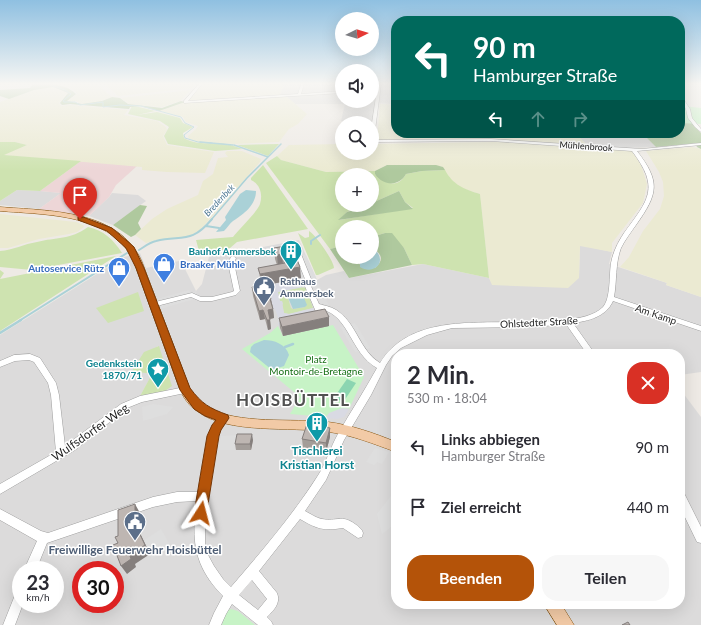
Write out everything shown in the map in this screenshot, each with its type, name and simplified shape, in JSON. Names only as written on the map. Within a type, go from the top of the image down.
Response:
[{"type":"main road","points":[[0,209],[56,215],[88,221],[114,232],[127,243],[133,252],[185,390],[198,406],[209,413],[224,418],[265,423],[315,425],[346,430],[368,436],[391,445]]},
{"type":"main road","points":[[555,609],[566,625]]},
{"type":"street","name":"Mühlenbrook","points":[[375,113],[372,138],[375,141],[491,140],[634,150],[701,144]]},
{"type":"street","points":[[687,113],[701,131]]},
{"type":"street","name":"Ohlstedter Straße","points":[[395,349],[421,335],[451,326],[568,322],[582,320],[599,313],[607,306],[610,298],[616,253],[647,205],[652,190],[652,182],[649,172],[634,150]]},
{"type":"street","points":[[296,249],[308,279],[307,284],[318,308],[324,307],[343,318],[367,357],[381,366]]},
{"type":"street","points":[[153,305],[190,295],[207,300],[234,294],[237,291],[231,264],[233,258]]},
{"type":"street","name":"Am Kamp","points":[[610,298],[701,329]]},
{"type":"street","points":[[568,322],[587,349]]},
{"type":"street","name":"Ohlstedter Straße","points":[[216,625],[222,607],[230,594],[252,571],[298,512],[321,479],[337,445],[373,384],[381,366],[391,354]]},
{"type":"street","points":[[0,364],[14,358],[30,357],[37,360],[52,383],[55,395],[61,454]]},
{"type":"street","name":"Wulfsdorfer Weg","points":[[0,489],[61,454],[124,406],[140,399],[185,390]]},
{"type":"street","points":[[224,418],[216,428],[213,436],[203,496],[200,524],[200,546],[207,564],[218,582],[263,622],[272,603],[273,597],[252,571]]},
{"type":"street","points":[[0,514],[44,538],[52,537],[153,502],[177,497],[203,496]]},
{"type":"street","points":[[685,506],[701,538]]},
{"type":"street","points":[[298,512],[318,524],[326,526],[345,523],[358,533]]},
{"type":"street","points":[[34,561],[44,538]]},
{"type":"street","points":[[9,625],[14,613]]},
{"type":"shaded area","points":[[343,113],[374,113],[373,116],[342,116]]},
{"type":"shaded area","points":[[580,138],[647,138],[656,147],[626,148],[587,145]]},
{"type":"shaded area","points":[[81,161],[137,166],[116,185],[109,197],[89,216],[39,209],[61,193],[40,191]]},
{"type":"shaded area","points":[[17,190],[61,193],[39,209],[0,205],[0,201]]},
{"type":"shaded area","points":[[112,193],[138,195],[146,201],[113,225],[89,216]]},
{"type":"shaded area","points":[[299,240],[317,280],[326,275],[344,271],[349,278],[423,264],[489,278],[493,285],[579,278],[580,245],[612,252],[609,264],[667,283],[666,285],[701,297],[701,372],[685,374],[685,349],[391,349],[391,609],[685,609],[685,396],[701,417],[701,625],[0,625],[0,335],[124,257],[140,253],[146,268],[179,261],[181,268],[184,267],[196,291],[202,284],[210,253],[242,251]],"holes":[[[158,346],[165,391],[140,396],[153,373],[133,371]]]},
{"type":"shaded area","points":[[306,255],[329,306],[321,306],[308,277],[301,278],[292,257]]},
{"type":"shaded area","points":[[301,279],[304,287],[278,292],[280,301],[282,301],[283,304],[284,313],[289,314],[313,308],[315,313],[326,318],[280,327],[278,324],[279,320],[275,309],[273,309],[267,288],[264,288],[263,286]]},
{"type":"shaded area","points":[[189,290],[190,293],[196,291],[198,298],[160,309],[157,299]]},
{"type":"shaded area","points":[[355,323],[370,348],[355,352],[340,327]]},
{"type":"shaded area","points":[[153,404],[173,407],[167,414],[143,421],[142,407]]},
{"type":"shaded area","points":[[342,408],[349,409],[344,417],[337,419],[326,418],[329,413]]},
{"type":"shaded area","points":[[240,435],[238,450],[218,450],[221,436]]},
{"type":"shaded area","points":[[375,448],[389,452],[382,464],[377,462],[374,465],[366,462]]},
{"type":"shaded area","points":[[391,496],[391,527],[382,534],[377,514]]},
{"type":"shaded area","points":[[161,529],[171,547],[152,559],[143,541]]},
{"type":"green space","points":[[0,113],[125,113],[124,115],[157,121],[166,127],[167,130],[163,136],[167,145],[214,152],[205,173],[167,172],[142,170],[142,167],[2,155],[27,145],[15,142],[0,142]]},
{"type":"green space","points":[[145,113],[137,115],[161,113],[180,118],[183,123],[193,127],[183,133],[184,138],[199,143],[233,145],[242,149],[215,151],[168,144],[164,136],[169,127],[160,121],[128,114]]},
{"type":"green space","points":[[168,113],[307,114],[298,124],[289,129],[279,142],[234,144],[199,142],[189,139],[188,136],[198,126],[186,122],[183,117]]},
{"type":"green space","points":[[379,113],[391,113],[391,138],[580,138],[587,145],[492,140],[379,141]]},
{"type":"green space","points":[[685,113],[701,133],[701,149],[696,145],[700,143],[656,147],[647,138],[685,138]]},
{"type":"green space","points":[[685,113],[701,113],[701,124],[685,123]]},
{"type":"green space","points":[[0,142],[15,142],[27,145],[4,155],[81,161],[40,191],[17,190],[0,201]]},
{"type":"green space","points":[[494,142],[537,143],[632,151],[641,165],[647,184],[643,203],[612,243],[612,252],[580,246],[579,278],[568,288],[492,285],[489,278],[480,194],[461,188],[450,180],[441,166],[387,165],[379,169],[335,168],[335,172],[326,172],[281,160],[277,156],[289,145],[335,144],[335,160],[379,160],[379,144]]},
{"type":"green space","points":[[279,144],[268,156],[237,145]]},
{"type":"green space","points":[[692,147],[701,149],[701,297],[666,285],[667,283],[620,267],[629,257],[643,231],[660,209],[664,196],[663,182],[659,172],[646,151]]},
{"type":"green space","points":[[227,151],[242,151],[261,159],[201,229],[188,237],[155,240],[146,243],[135,235],[152,219],[167,209],[198,195],[203,181],[213,174],[218,158],[228,157],[225,153]]},
{"type":"green space","points":[[277,156],[281,160],[326,172],[335,172],[335,212],[347,212],[339,220],[335,220],[335,248],[330,249],[266,163]]},
{"type":"green space","points":[[263,165],[308,229],[237,242],[230,248],[200,255],[196,240],[233,237],[252,216],[260,204],[261,193],[257,184],[251,180],[251,178]]},
{"type":"green space","points":[[387,165],[436,165],[443,167],[445,170],[422,171],[406,174],[395,183],[386,183],[379,179],[379,169]]},
{"type":"green space","points":[[445,170],[455,183],[480,194],[489,278],[423,264],[412,265],[404,248],[385,233],[379,235],[379,220],[339,220],[413,208],[405,202],[399,191],[379,200],[379,177],[387,182],[395,183],[403,179],[406,174],[422,171]]},
{"type":"green space","points":[[399,191],[405,202],[413,209],[338,220],[347,212],[379,212],[379,200]]},
{"type":"green space","points":[[140,205],[147,206],[138,223],[141,229],[135,235],[131,237],[113,225]]},
{"type":"green space","points":[[0,214],[76,222],[84,227],[77,232],[69,234],[39,239],[8,248],[0,248]]},
{"type":"green space","points":[[88,227],[99,230],[108,236],[122,253],[32,270],[0,267],[0,251],[44,240],[63,238]]},
{"type":"green space","points":[[309,231],[324,248],[334,268],[318,275],[316,275],[298,233],[305,238],[309,237]]},
{"type":"green space","points":[[392,233],[404,248],[412,265],[349,278],[340,264],[359,264],[375,268],[379,264],[381,257],[379,253],[379,235]]},
{"type":"green space","points":[[335,248],[335,257],[330,249]]},
{"type":"green space","points":[[116,256],[0,331],[0,279]]},
{"type":"green space","points":[[0,270],[4,273],[0,279]]},
{"type":"green space","points":[[301,287],[306,288],[313,308],[289,314],[284,313],[282,301],[280,302],[278,292]],"holes":[[[297,292],[305,307],[291,308],[287,295]]]},
{"type":"green space","points":[[138,292],[144,311],[108,323],[96,308]]},
{"type":"green space","name":"Platz Montoir-de-Bretagne","points":[[333,325],[364,377],[349,409],[347,408],[327,415],[326,417],[290,414],[300,397],[242,349],[270,333],[278,326],[283,336]]},
{"type":"green space","points":[[159,346],[172,386],[165,391],[140,396],[152,374],[132,371],[144,352]]},
{"type":"green space","points":[[347,379],[356,383],[344,401],[333,399]]},
{"type":"green space","points":[[231,609],[238,611],[255,625],[222,625],[226,611]]},
{"type":"water","points":[[246,190],[256,191],[252,205],[224,231],[216,232],[226,220],[225,217],[240,194]]},
{"type":"water","points":[[360,264],[379,264],[370,270],[360,267]]},
{"type":"water","points":[[297,292],[302,293],[307,305],[305,307],[293,309],[287,295]]},
{"type":"water","points":[[264,340],[279,343],[285,348],[289,355],[284,366],[272,370],[250,352],[251,347],[254,344]]},
{"type":"building","points":[[291,245],[300,267],[260,274],[258,268],[285,263],[282,254],[277,255],[274,248]]},
{"type":"building","name":"Rathaus Ammersbek","points":[[265,283],[273,309],[268,310],[270,320],[267,320],[263,310],[259,311],[252,287]]},
{"type":"building","points":[[325,309],[329,317],[282,327],[279,318]]},
{"type":"building","points":[[307,424],[330,428],[326,443],[302,439]]},
{"type":"building","points":[[237,434],[252,434],[250,444],[235,444]]},
{"type":"building","name":"Freiwillige Feuerwehr Hoisbüttel","points":[[135,504],[135,524],[145,545],[130,556],[131,559],[124,564],[124,561],[119,561],[113,545],[118,543],[115,537],[118,536],[118,510]]},
{"type":"building","points":[[628,622],[630,625],[622,625]]},
{"type":"waterway","name":"Bredenbek","points":[[167,113],[181,117],[185,123],[194,127],[184,135],[185,138],[198,142],[207,143]]},
{"type":"waterway","name":"Bredenbek","points":[[200,142],[207,143]]},
{"type":"waterway","name":"Bredenbek","points":[[207,143],[212,143]]},
{"type":"waterway","name":"Bredenbek","points":[[207,143],[233,145]]},
{"type":"waterway","points":[[268,157],[281,144]]},
{"type":"waterway","name":"Bredenbek","points":[[234,145],[268,157]]},
{"type":"waterway","name":"Bredenbek","points":[[211,220],[247,178],[268,157]]},
{"type":"waterway","name":"Bredenbek","points":[[139,250],[149,243],[192,235],[205,227],[212,219]]},
{"type":"waterway","points":[[206,226],[219,228]]},
{"type":"waterway","points":[[311,244],[311,241],[320,235]]},
{"type":"waterway","name":"Bredenbek","points":[[19,321],[127,253]]},
{"type":"waterway","name":"Bredenbek","points":[[0,333],[21,320]]},
{"type":"waterway","points":[[285,347],[293,344]]},
{"type":"place","name":"Bauhof Ammersbek","points":[[291,270]]},
{"type":"place","name":"Braaker Mühle","points":[[164,284]]},
{"type":"place","name":"Autoservice Rütz","points":[[119,288]]},
{"type":"place","name":"Rathaus Ammersbek","points":[[264,306]]},
{"type":"place","name":"Gedenkstein 1870/71","points":[[158,388]]},
{"type":"place","name":"Tischlerei Kristian Horst","points":[[317,442]]},
{"type":"place","name":"Freiwillige Feuerwehr Hoisbüttel","points":[[135,542]]},
{"type":"district","name":"HOISBÜTTEL","points":[[293,399]]},
{"type":"route","points":[[80,219],[97,224],[109,230],[123,239],[130,247],[140,268],[185,390],[194,403],[203,410],[224,418],[216,428],[213,436],[201,513]]}]
